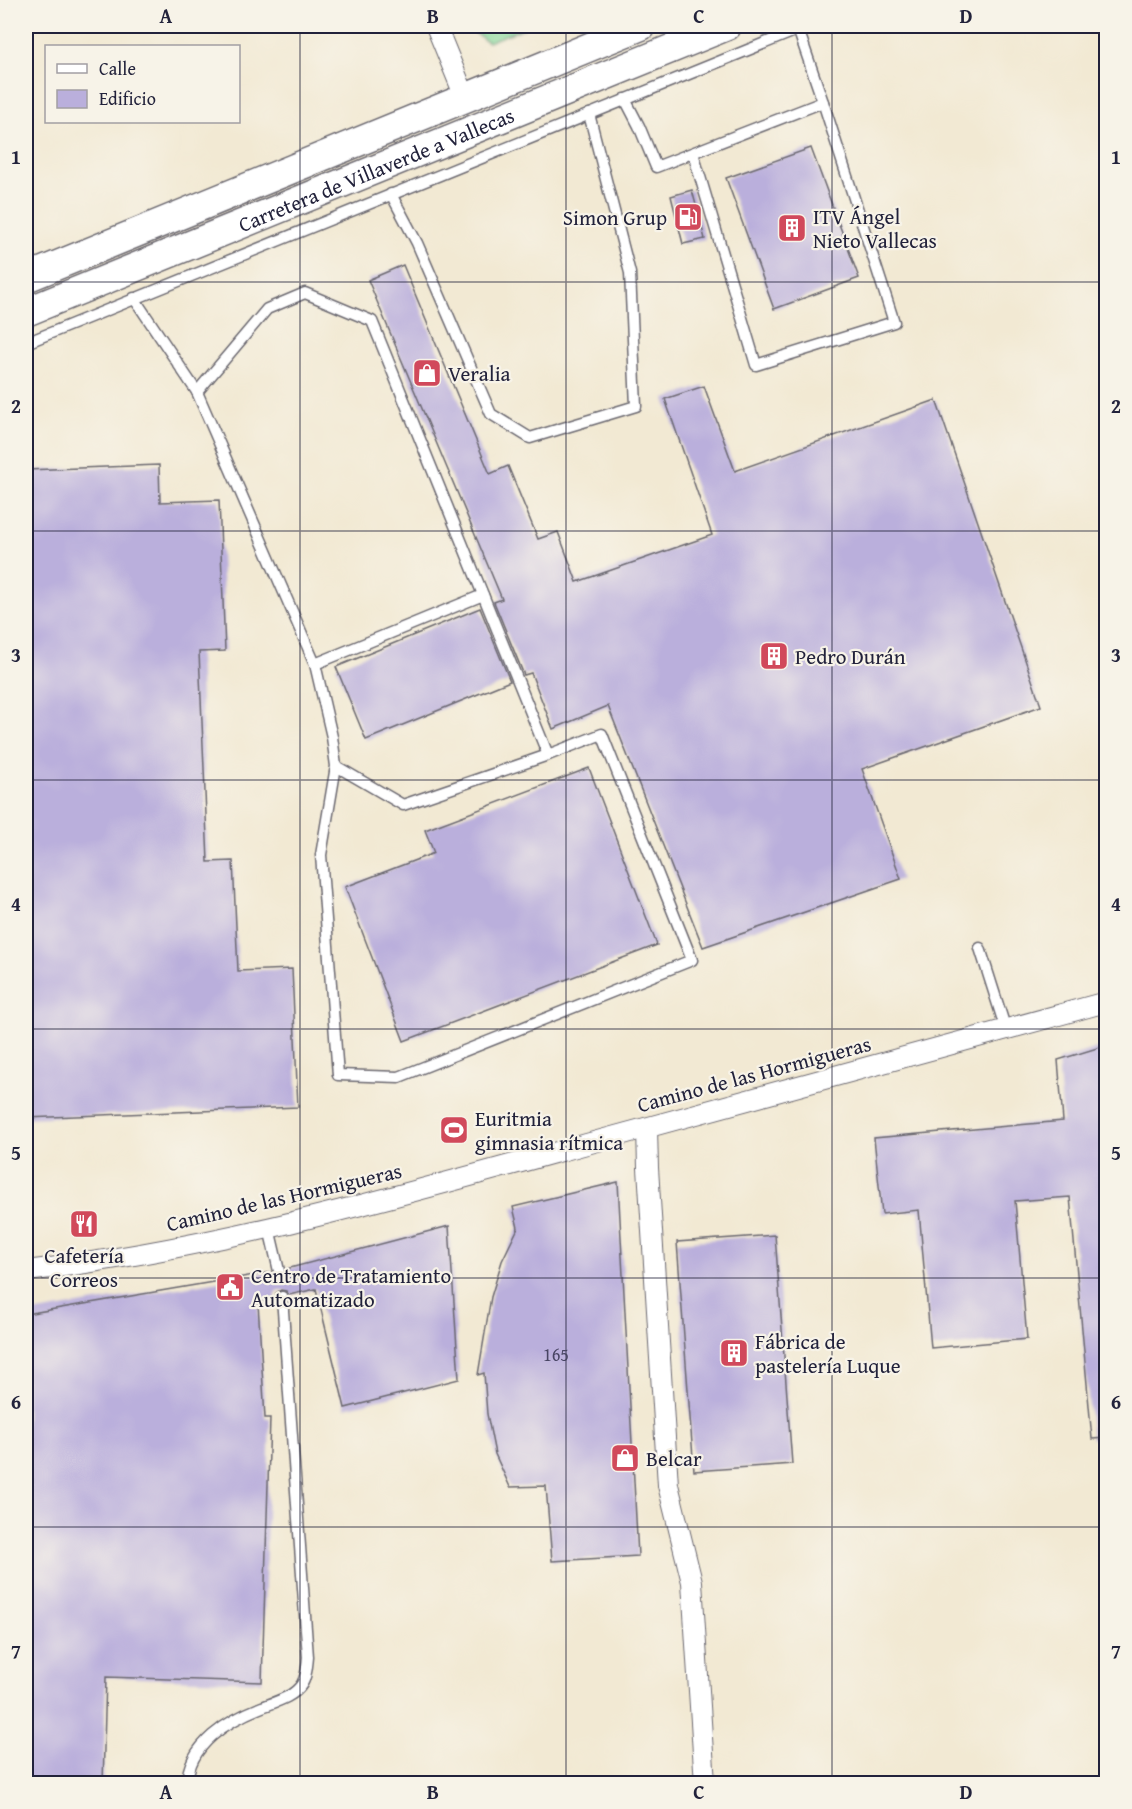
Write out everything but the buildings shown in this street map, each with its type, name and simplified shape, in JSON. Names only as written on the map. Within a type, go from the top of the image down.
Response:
[{"type":"main road","name":"Carretera de Villaverde a Vallecas","points":[[26,278],[641,26]]},
{"type":"main road","name":"Carretera de Villaverde a Vallecas","points":[[26,312],[727,26]]},
{"type":"street","points":[[436,26],[465,97]]},
{"type":"street","name":"Camino de las Hormigueras","points":[[26,1271],[81,1264],[269,1228],[409,1193],[1107,1002]]},
{"type":"street","points":[[647,1128],[668,1485],[693,1582],[705,1784]]},
{"type":"lane","points":[[26,343],[802,27],[823,102],[894,322],[756,365],[693,153]]},
{"type":"lane","points":[[625,99],[656,167],[823,102]]},
{"type":"lane","points":[[391,194],[417,243],[491,414],[530,438],[636,406],[630,273],[589,114]]},
{"type":"lane","points":[[197,392],[267,309],[305,293],[372,321],[548,755]]},
{"type":"lane","points":[[134,298],[197,392],[315,664],[332,736],[336,766],[321,855],[338,1075],[399,1077],[692,960],[602,734],[403,805],[336,766]]},
{"type":"lane","points":[[315,664],[483,595]]},
{"type":"lane","points":[[980,948],[1006,1030]]},
{"type":"lane","points":[[269,1228],[279,1271]]},
{"type":"lane","points":[[187,1784],[197,1751],[220,1728],[288,1696],[301,1686],[307,1673],[308,1657],[282,1297]]},
{"type":"green space","points":[[26,26],[31,26],[26,79]]},
{"type":"green space","points":[[465,26],[529,26],[488,42]]},
{"type":"place","name":"Simon Grup","points":[[688,217]]},
{"type":"place","name":"ITV Ángel Nieto Vallecas","points":[[792,228]]},
{"type":"place","name":"Veralia","points":[[427,373]]},
{"type":"place","name":"Pedro Durán","points":[[774,656]]},
{"type":"place","name":"Euritmia gimnasia rítmica","points":[[454,1130]]},
{"type":"place","name":"Cafetería Correos","points":[[84,1224]]},
{"type":"place","name":"Centro de Tratamiento Automatizado","points":[[230,1287]]},
{"type":"place","name":"Fábrica de pastelería Luque","points":[[734,1353]]},
{"type":"place","name":"Belcar","points":[[625,1458]]}]
